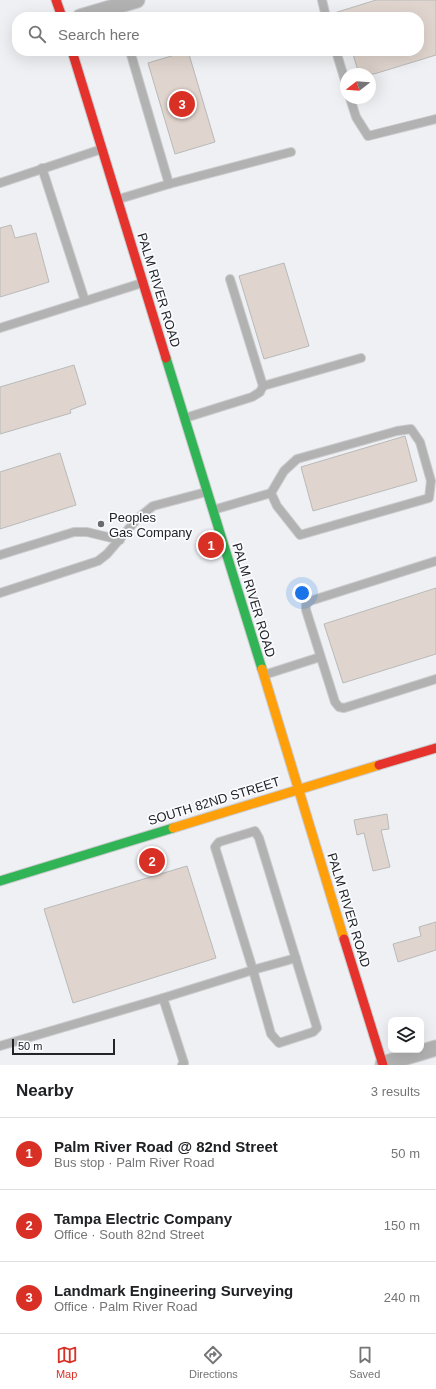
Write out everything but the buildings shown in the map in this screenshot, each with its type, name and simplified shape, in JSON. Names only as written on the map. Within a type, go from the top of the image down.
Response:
[{"type":"street","points":[[56,0],[60,12]]},
{"type":"street","points":[[103,12],[117,9],[137,0]]},
{"type":"street","name":"PALM RIVER ROAD","points":[[74,56],[383,1065]]},
{"type":"street","name":"SOUTH 82ND STREET","points":[[0,881],[298,788],[436,748]]},
{"type":"street","points":[[383,1065],[436,1048]]},
{"type":"lane","points":[[322,0],[325,12]]},
{"type":"lane","points":[[131,56],[169,184]]},
{"type":"lane","points":[[338,56],[341,68]]},
{"type":"lane","points":[[352,104],[356,117],[368,136],[436,120]]},
{"type":"lane","points":[[0,183],[102,149]]},
{"type":"lane","points":[[118,200],[169,184],[291,152]]},
{"type":"lane","points":[[42,168],[85,301]]},
{"type":"lane","points":[[184,418],[252,397],[260,392],[263,386],[230,279]]},
{"type":"lane","points":[[0,328],[143,283]]},
{"type":"lane","points":[[263,386],[361,358]]},
{"type":"lane","points":[[213,511],[271,493],[284,470],[297,459],[397,431],[411,429],[420,442],[431,481],[429,498],[300,534],[277,506],[271,493]]},
{"type":"lane","points":[[0,593],[98,561],[120,540],[136,519],[153,506],[207,491]]},
{"type":"lane","points":[[0,555],[74,532],[87,532],[120,540]]},
{"type":"lane","points":[[436,561],[310,600],[306,604],[306,610],[334,702],[339,707],[344,708],[436,679]]},
{"type":"lane","points":[[263,676],[320,657]]},
{"type":"lane","points":[[255,831],[260,838],[317,1028],[313,1032],[279,1043],[271,1034],[253,970],[215,847],[219,842],[255,831]]},
{"type":"lane","points":[[0,1046],[296,958]]},
{"type":"lane","points":[[163,998],[184,1063],[182,1065]]},
{"type":"traffic: fast","points":[[166,358],[262,669]]},
{"type":"traffic: fast","points":[[0,881],[173,828]]},
{"type":"traffic: slow","points":[[262,669],[344,939]]},
{"type":"traffic: slow","points":[[173,828],[379,765]]},
{"type":"traffic: jam","points":[[56,0],[60,12]]},
{"type":"traffic: jam","points":[[74,56],[166,358]]},
{"type":"traffic: jam","points":[[379,765],[436,748]]},
{"type":"traffic: jam","points":[[344,939],[383,1065]]},
{"type":"place","name":"Landmark Engineering Surveying","points":[[182,104]]},
{"type":"place","name":"Peoples Gas Company","points":[[101,524]]},
{"type":"place","name":"Palm River Road @ 82nd Street","points":[[211,545]]},
{"type":"place","name":"Tampa Electric Company","points":[[152,861]]}]
